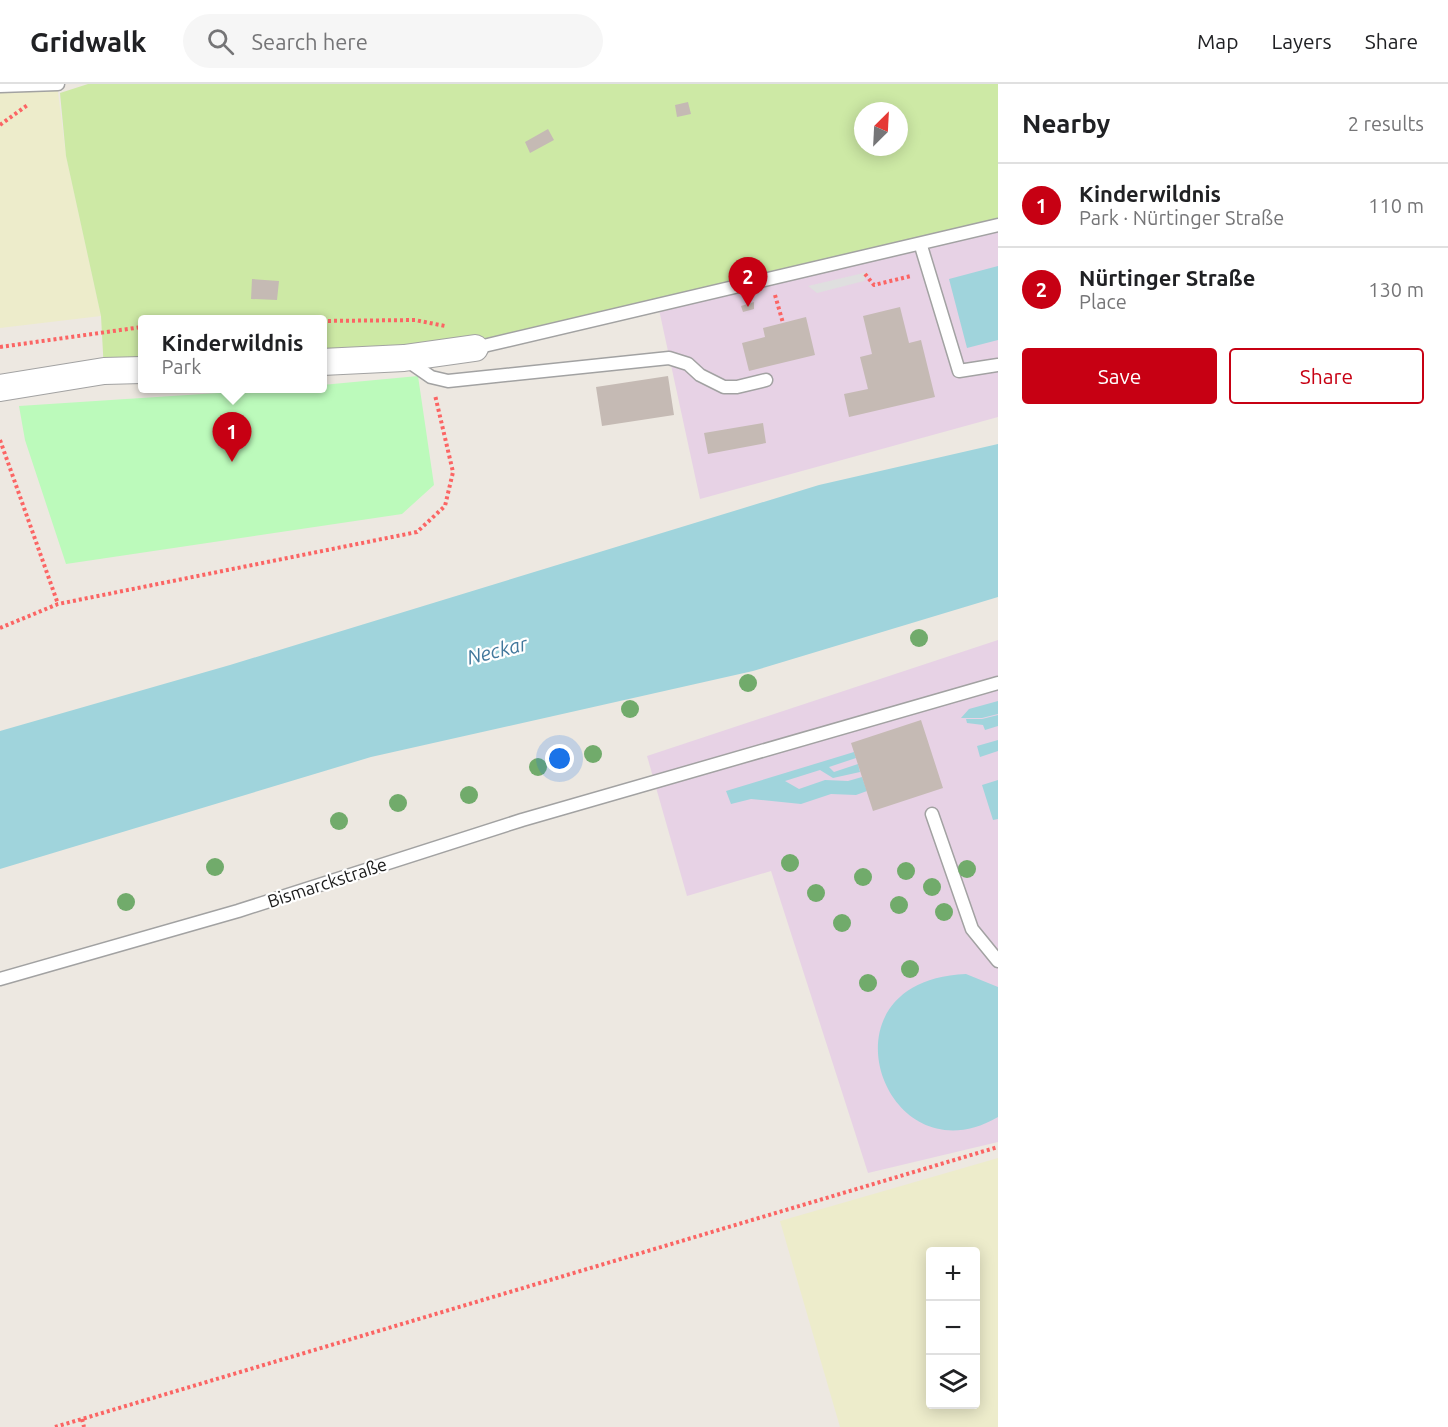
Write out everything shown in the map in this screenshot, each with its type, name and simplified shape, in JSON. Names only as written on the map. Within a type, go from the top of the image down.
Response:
[{"type":"street","points":[[327,362],[404,358],[475,348]]},
{"type":"street","points":[[0,388],[104,372],[138,370]]},
{"type":"lane","points":[[0,86],[58,84]]},
{"type":"lane","points":[[475,348],[921,246],[998,225]]},
{"type":"lane","points":[[921,246],[958,371],[998,365]]},
{"type":"lane","points":[[404,358],[430,377],[464,381],[669,358],[688,364],[700,375],[724,387],[737,387],[766,380]]},
{"type":"lane","name":"Bismarckstraße","points":[[0,978],[238,911],[522,820],[998,683]]},
{"type":"lane","points":[[932,814],[972,929],[998,961]]},
{"type":"path","points":[[859,260],[866,278],[874,285],[929,272]]},
{"type":"path","points":[[771,280],[783,323]]},
{"type":"path","points":[[327,321],[415,320],[441,324],[464,337],[475,348]]},
{"type":"path","points":[[0,347],[138,328]]},
{"type":"path","points":[[0,628],[58,604],[417,532],[445,506],[453,472],[430,377]]},
{"type":"path","points":[[0,440],[58,604]]},
{"type":"path","points":[[55,1427],[998,1147]]},
{"type":"path","points":[[82,1419],[84,1427]]},
{"type":"shaded area","points":[[998,225],[998,417],[700,499],[658,305]]},
{"type":"shaded area","points":[[868,272],[864,281],[817,293],[808,286]]},
{"type":"shaded area","points":[[998,640],[998,1142],[868,1173],[771,871],[687,896],[647,756]]},
{"type":"green space","points":[[57,84],[66,156],[101,316],[0,328],[0,86]]},
{"type":"green space","points":[[88,84],[998,84],[998,225],[475,348],[327,362],[327,315],[138,315],[138,370],[104,371],[101,316],[66,156],[60,93]]},
{"type":"green space","points":[[418,376],[434,485],[402,514],[66,564],[25,440],[19,406],[216,393],[327,393],[327,385]]},
{"type":"green space","points":[[998,1158],[998,1427],[840,1427],[780,1221]]},
{"type":"water","points":[[998,266],[998,340],[967,348],[949,279]]},
{"type":"water","name":"Neckar","points":[[998,444],[998,597],[753,671],[371,757],[0,869],[0,731],[230,665],[819,485]]},
{"type":"water","points":[[998,701],[998,714],[982,718],[961,718],[969,709]]},
{"type":"water","points":[[998,715],[998,726],[985,730],[983,725],[967,723],[966,719],[982,719]]},
{"type":"water","points":[[998,740],[998,751],[980,757],[977,746]]},
{"type":"water","points":[[854,752],[856,758],[829,767],[834,772],[858,764],[860,772],[833,778],[820,770],[785,781],[799,789],[825,780],[848,781],[862,777],[867,791],[856,795],[831,794],[801,804],[751,799],[731,804],[726,791]]},
{"type":"water","points":[[998,780],[998,819],[993,820],[982,785]]},
{"type":"water","points":[[966,974],[998,987],[998,1117],[958,1130],[923,1124],[897,1103],[882,1073],[878,1040],[890,1008],[918,985]]},
{"type":"building","points":[[688,102],[691,114],[677,117],[675,105]]},
{"type":"building","points":[[548,129],[554,140],[530,153],[525,142]]},
{"type":"building","points":[[252,279],[279,281],[277,300],[251,299]]},
{"type":"building","points":[[754,302],[754,309],[743,312],[741,306]]},
{"type":"building","points":[[900,307],[909,343],[921,340],[935,397],[849,417],[844,394],[868,389],[860,357],[872,354],[863,316]]},
{"type":"building","points":[[806,317],[815,355],[749,371],[742,343],[765,337],[763,328]]},
{"type":"building","points":[[668,376],[674,415],[602,426],[596,387]]},
{"type":"building","points":[[763,423],[766,443],[708,454],[704,433]]},
{"type":"building","points":[[921,720],[943,788],[873,811],[851,743]]},
{"type":"place","name":"Nürtinger Straße","points":[[748,307]]},
{"type":"place","name":"Kinderwildnis","points":[[232,462]]}]
